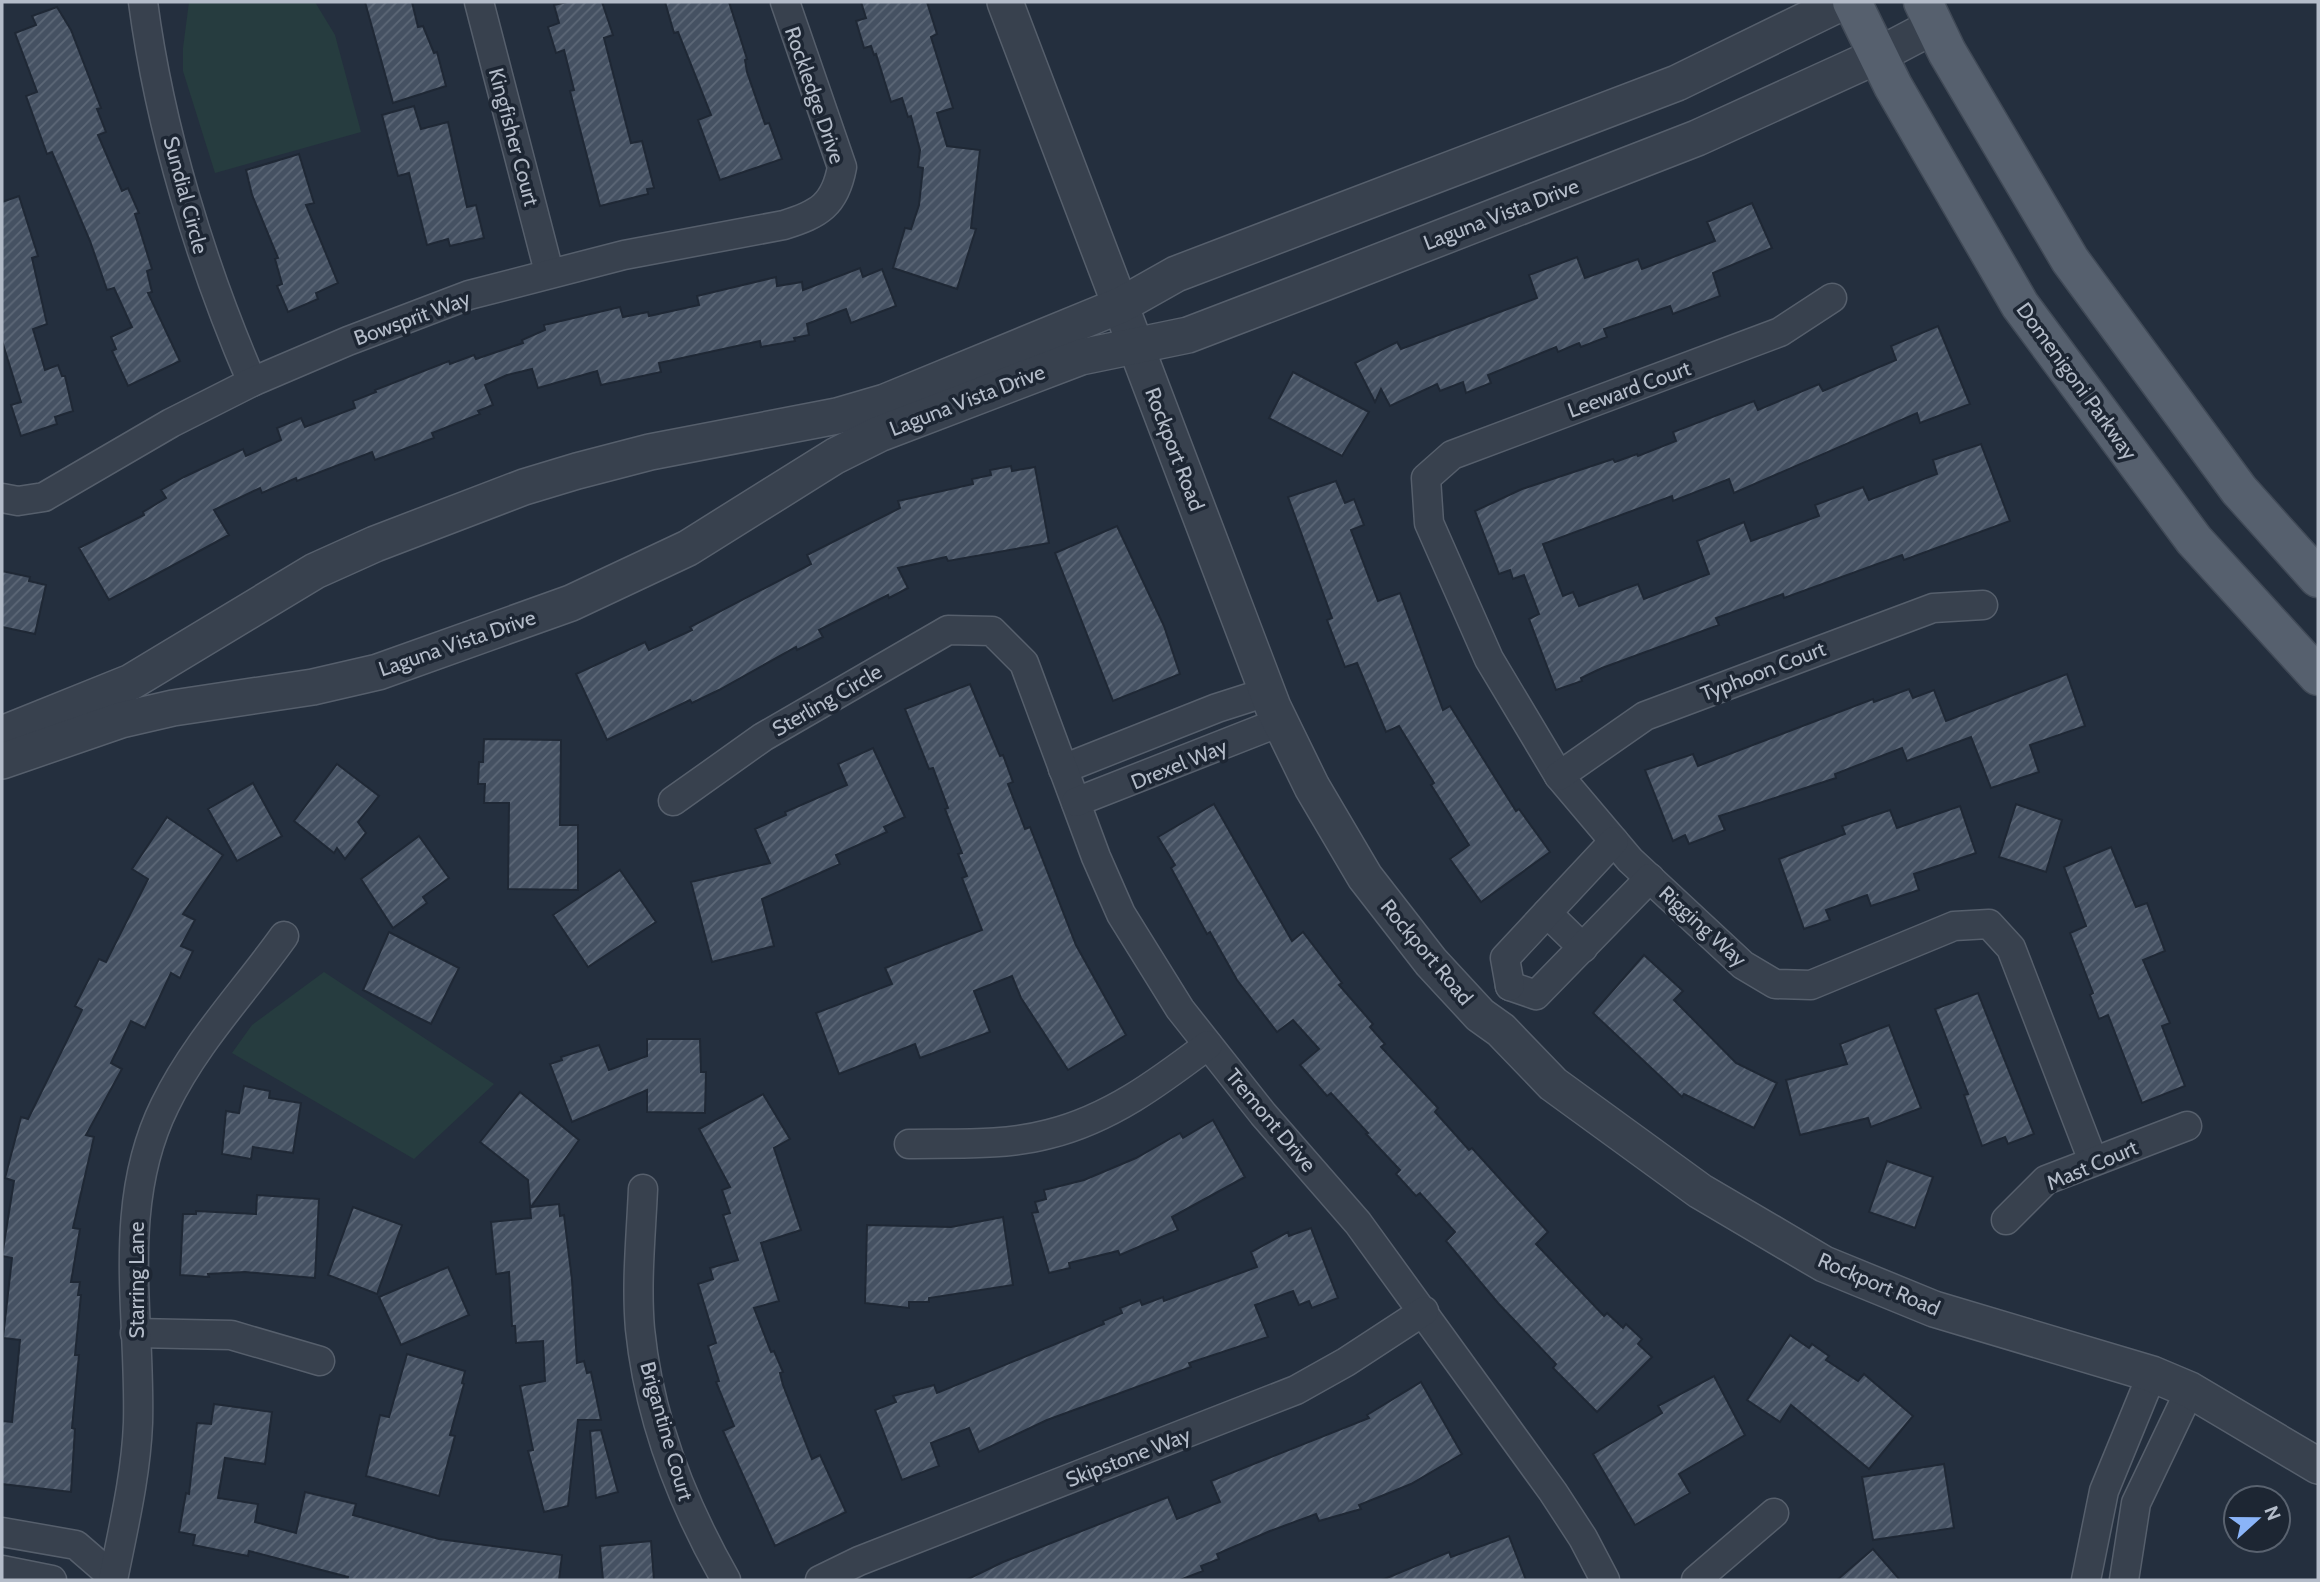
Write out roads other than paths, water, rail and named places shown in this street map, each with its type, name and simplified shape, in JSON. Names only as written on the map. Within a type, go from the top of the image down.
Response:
[{"type":"main road","name":"Domenigoni Parkway","points":[[1852,2],[1877,57],[2020,305],[2194,540],[2318,676]]},
{"type":"main road","points":[[1928,14],[2070,260],[2239,490],[2318,578]]},
{"type":"street","name":"Sundial Circle","points":[[143,2],[153,74],[208,275],[252,382]]},
{"type":"street","name":"Kingfisher Court","points":[[479,2],[549,272]]},
{"type":"street","name":"Rockledge Drive","points":[[785,2],[842,167],[838,188]]},
{"type":"street","name":"Rockport Road","points":[[1005,2],[1273,707],[1311,787],[1365,877],[1431,962],[1480,1015],[1501,1030],[1553,1084],[1689,1183],[1824,1264],[1934,1309],[2152,1374],[2190,1390],[2318,1466]]},
{"type":"street","name":"Laguna Vista Drive","points":[[2,733],[131,682],[315,571],[375,544],[499,497],[578,471],[638,455],[775,429],[885,401],[1121,305],[1176,274],[1677,83],[1843,2]]},
{"type":"street","name":"Laguna Vista Drive","points":[[2,761],[121,720],[173,708],[313,687],[378,672],[571,603],[688,548],[835,456],[879,434],[1081,357],[1188,335],[1697,138],[1877,57],[1928,14]]},
{"type":"street","name":"Bowsprit Way","points":[[2,498],[18,501],[44,497],[171,424],[252,382],[469,295],[549,272],[784,225],[811,216],[827,204],[838,188]]},
{"type":"street","name":"Leeward Court","points":[[1426,478],[1452,455],[1780,332],[1832,298]]},
{"type":"street","name":"Rigging Way","points":[[1426,478],[1429,523],[1483,647],[1559,776],[1614,841],[1650,878],[1743,965],[1774,984],[1811,985],[1954,926],[1989,924],[2011,948],[2093,1161]]},
{"type":"street","name":"Typhoon Court","points":[[1559,776],[1644,716],[1933,608],[1983,605]]},
{"type":"street","name":"Sterling Circle","points":[[673,801],[763,737],[948,630],[992,631]]},
{"type":"street","name":"Tremont Drive","points":[[992,631],[1024,663],[1121,914],[1181,1009],[1263,1114],[1358,1223],[1424,1311],[1553,1492],[1605,1580]]},
{"type":"street","name":"Drexel Way","points":[[1063,769],[1159,732],[1273,707]]},
{"type":"street","name":"Drexel Way","points":[[1076,803],[1173,766],[1273,707]]},
{"type":"street","points":[[1159,732],[1173,766]]},
{"type":"street","points":[[1510,986],[1505,958],[1614,841]]},
{"type":"street","points":[[1510,986],[1536,995],[1650,878]]},
{"type":"street","points":[[1547,913],[1583,948]]},
{"type":"street","name":"Starring Lane","points":[[110,1579],[135,1462],[138,1425],[132,1259],[145,1156],[164,1105],[188,1066],[284,936]]},
{"type":"street","points":[[1480,1015],[1510,986]]},
{"type":"street","points":[[909,1144],[996,1142],[1049,1135],[1100,1115],[1149,1089],[1208,1045]]},
{"type":"street","name":"Mast Court","points":[[2006,1220],[2046,1180],[2188,1126]]},
{"type":"street","name":"Brigantine Court","points":[[643,1189],[640,1327],[649,1386],[671,1464],[697,1529],[726,1580]]},
{"type":"street","name":"Skipstone Way","points":[[820,1580],[859,1561],[1296,1390],[1346,1362],[1424,1311]]},
{"type":"street","points":[[135,1333],[232,1335],[320,1361]]},
{"type":"street","points":[[2152,1374],[2104,1491],[2087,1578],[2123,1580],[2136,1503],[2190,1390]]},
{"type":"street","points":[[1696,1580],[1774,1513]]},
{"type":"street","points":[[2,1532],[76,1545],[110,1579]]},
{"type":"street","points":[[2,1570],[52,1580]]}]
